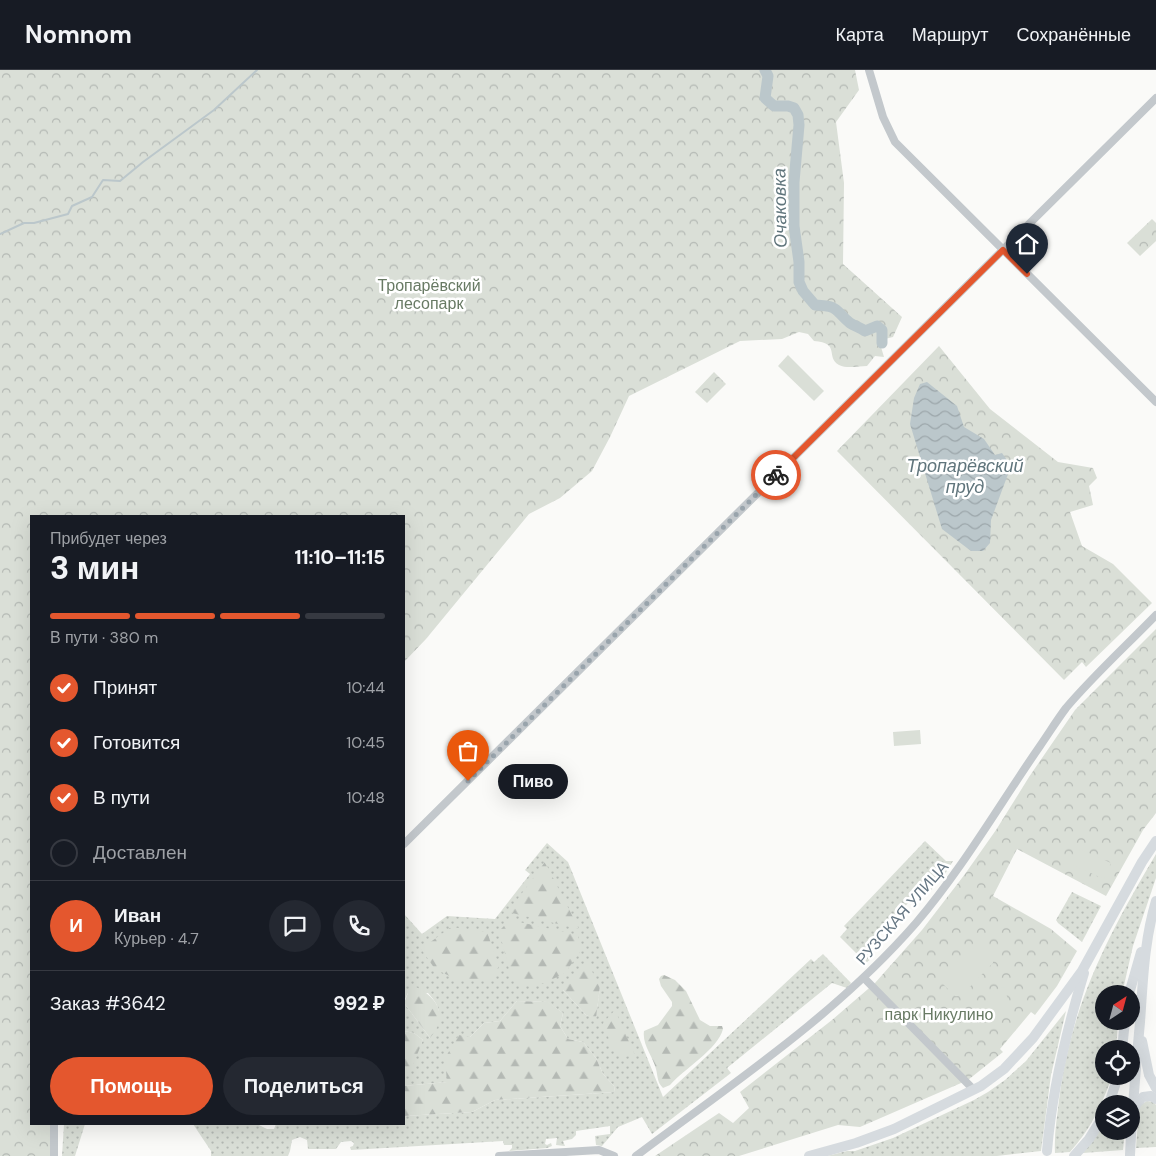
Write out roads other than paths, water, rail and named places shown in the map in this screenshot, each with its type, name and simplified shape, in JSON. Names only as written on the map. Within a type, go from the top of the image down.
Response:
[{"type":"main road","points":[[809,1156],[856,1143],[894,1129],[974,1090],[1004,1069],[1024,1050],[1091,956],[1142,862],[1156,841]]},
{"type":"main road","points":[[1132,985],[1156,901]]},
{"type":"main road","points":[[1150,920],[1144,957],[1140,1022],[1146,1064],[1156,1088]]},
{"type":"main road","points":[[1047,1151],[1063,1046],[1091,956]]},
{"type":"main road","points":[[1134,1095],[1139,1030]]},
{"type":"main road","points":[[1140,1099],[1146,1096],[1156,1099]]},
{"type":"main road","points":[[1074,1156],[1095,1129]]},
{"type":"main road","points":[[1130,1155],[1131,1140]]},
{"type":"street","points":[[869,70],[883,117],[895,142],[1156,402]]},
{"type":"street","points":[[405,843],[1156,98]]},
{"type":"street","name":"РУЗСКАЯ УЛИЦА","points":[[636,1156],[821,1016],[864,978],[905,936],[942,891],[1066,708],[1156,616]]},
{"type":"street","points":[[864,978],[974,1090]]},
{"type":"street","points":[[54,1125],[54,1156]]},
{"type":"street","points":[[499,1156],[598,1150],[614,1156]]},
{"type":"water","name":"Тропарёвский пруд","points":[[927,382],[957,406],[964,427],[984,439],[995,455],[1002,453],[1011,466],[991,520],[990,543],[983,551],[971,551],[942,529],[910,424],[914,398],[920,384]]},
{"type":"waterway","points":[[0,234],[24,223],[34,223],[68,214],[72,206],[92,197],[103,180],[120,181],[214,110],[257,70]]},
{"type":"waterway","name":"Очаковка","points":[[765,70],[768,76],[765,98],[774,106],[794,108],[798,115],[799,125],[794,182],[794,226],[799,262],[799,282],[803,291],[815,305],[833,308],[850,323],[865,331],[877,326],[882,330],[882,343]]},
{"type":"place","name":"Пиво","points":[[468,781]]},
{"type":"park label","name":"Тропарёвский лесопарк","points":[[429,294]]},
{"type":"park label","name":"парк Никулино","points":[[939,1014]]}]
